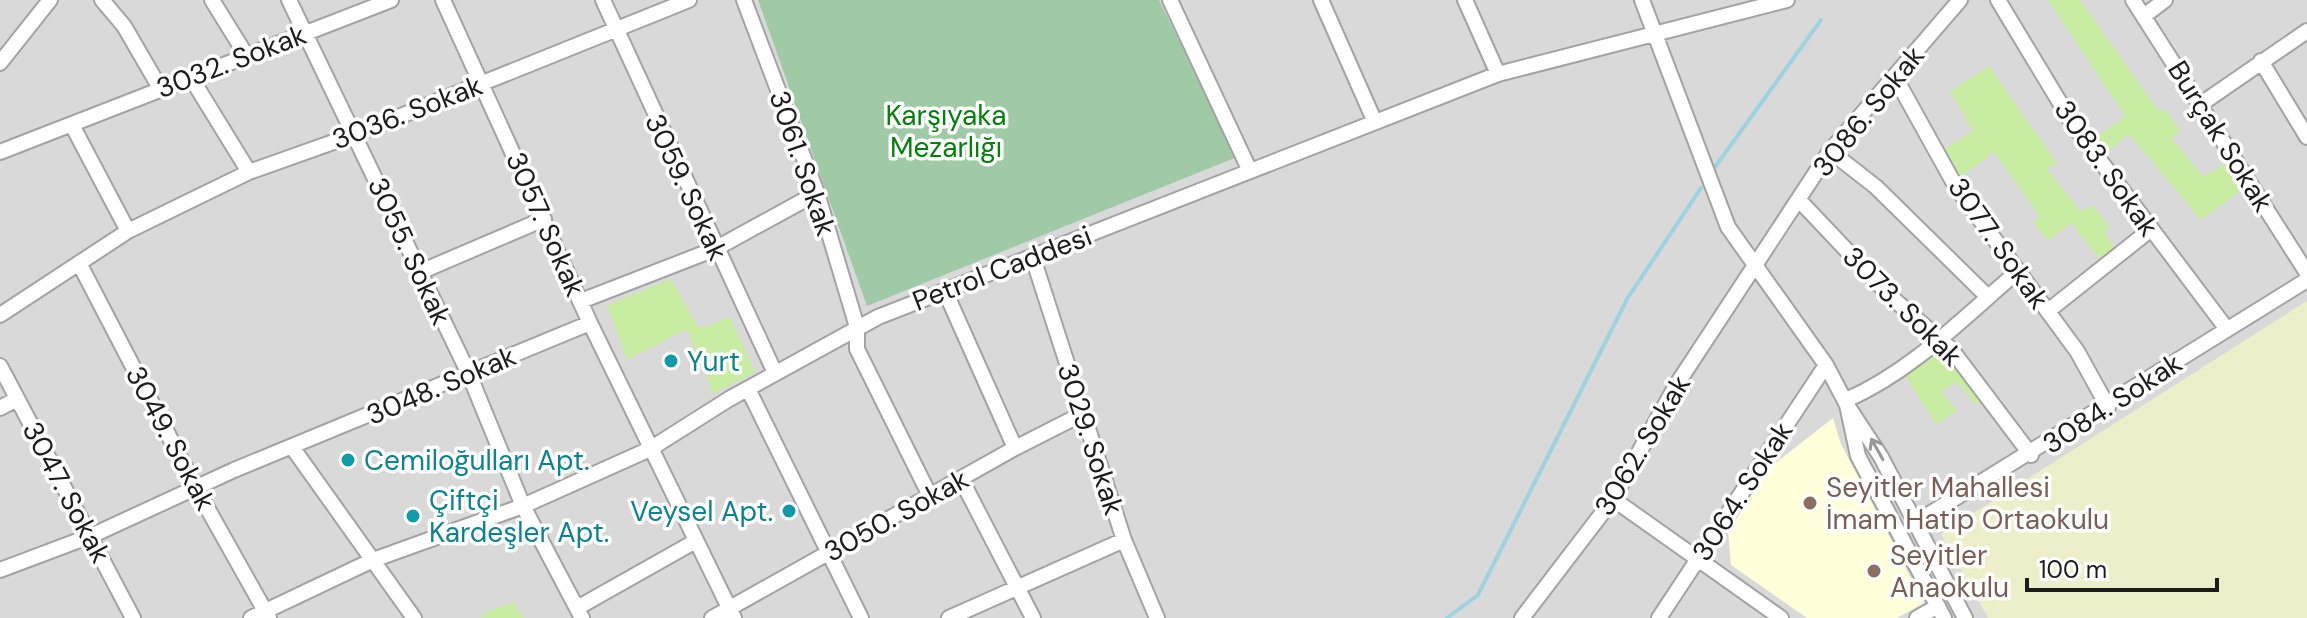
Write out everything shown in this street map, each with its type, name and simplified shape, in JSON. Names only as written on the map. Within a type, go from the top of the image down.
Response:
[{"type":"street","points":[[0,63],[50,0]]},
{"type":"street","points":[[102,0],[124,26],[160,88]]},
{"type":"street","points":[[212,0],[246,55]]},
{"type":"street","name":"3055. Sokak","points":[[289,0],[469,374],[523,506],[580,613]]},
{"type":"street","name":"3032. Sokak","points":[[0,152],[391,0]]},
{"type":"street","name":"3057. Sokak","points":[[443,0],[590,323],[731,613]]},
{"type":"street","name":"3059. Sokak","points":[[603,0],[715,249],[775,373]]},
{"type":"street","name":"3036. Sokak","points":[[0,315],[128,231],[249,172],[356,134],[689,0]]},
{"type":"street","name":"3061. Sokak","points":[[744,0],[817,193],[857,327],[857,349],[930,496]]},
{"type":"street","points":[[1321,0],[1374,120]]},
{"type":"street","points":[[1465,0],[1498,74]]},
{"type":"street","points":[[1642,0],[1728,227],[1826,365],[1863,424],[1965,618]]},
{"type":"street","name":"Petrol Caddesi","points":[[251,618],[267,614],[373,560],[523,506],[650,449],[857,327],[945,291],[1249,169],[1498,74],[1787,0]]},
{"type":"street","name":"3086. Sokak","points":[[1755,266],[1830,151],[1960,0]]},
{"type":"street","name":"3083. Sokak","points":[[1998,0],[2074,126],[2226,328]]},
{"type":"street","name":"Burçak Sokak","points":[[2133,0],[2307,273]]},
{"type":"street","points":[[2144,16],[2165,0]]},
{"type":"street","points":[[1174,1],[1249,169]]},
{"type":"street","points":[[2201,104],[2307,31]]},
{"type":"street","points":[[2261,61],[2307,137]]},
{"type":"street","points":[[190,76],[249,172]]},
{"type":"street","name":"3077. Sokak","points":[[1895,77],[1956,187],[2077,351],[2108,407]]},
{"type":"street","points":[[72,125],[128,231]]},
{"type":"street","points":[[1830,151],[1876,187],[1988,297]]},
{"type":"street","points":[[581,301],[715,249],[817,193]]},
{"type":"street","name":"3073. Sokak","points":[[1799,200],[1890,296],[1941,339],[2031,455]]},
{"type":"street","points":[[420,272],[544,219]]},
{"type":"street","points":[[2048,311],[2150,230]]},
{"type":"street","name":"3029. Sokak","points":[[1033,258],[1124,540],[1157,618]]},
{"type":"street","name":"3049. Sokak","points":[[79,263],[196,488],[267,614]]},
{"type":"street","name":"3062. Sokak","points":[[1522,618],[1613,499],[1677,384],[1755,266]]},
{"type":"street","points":[[1847,403],[1941,339],[2017,272]]},
{"type":"street","name":"3084. Sokak","points":[[1915,523],[2031,455],[2226,328],[2307,280]]},
{"type":"street","points":[[945,291],[1015,448]]},
{"type":"street","name":"3048. Sokak","points":[[0,570],[93,535],[292,447],[590,323]]},
{"type":"street","name":"3064. Sokak","points":[[1659,618],[1826,365]]},
{"type":"street","name":"3047. Sokak","points":[[0,366],[93,535],[133,618]]},
{"type":"street","points":[[748,389],[861,618]]},
{"type":"street","points":[[0,408],[17,399]]},
{"type":"street","points":[[1847,403],[1858,456],[1941,612],[1917,618]]},
{"type":"street","name":"3050. Sokak","points":[[712,618],[731,613],[830,552],[1082,414]]},
{"type":"street","points":[[292,447],[414,618]]},
{"type":"street","points":[[961,479],[1033,618]]},
{"type":"street","points":[[1613,499],[1781,618]]},
{"type":"street","points":[[949,618],[1124,540]]},
{"type":"street","points":[[580,613],[694,542]]},
{"type":"shaded area","points":[[0,0],[2307,0],[2307,618],[0,618]]},
{"type":"shaded area","points":[[2307,301],[2307,618],[1988,618],[1941,534]]},
{"type":"shaded area","name":"Seyitler Mahallesi İmam Hatip Ortaokulu","points":[[1833,418],[1841,444],[1924,603],[1897,618],[1807,618],[1731,565],[1728,532],[1769,468]]},
{"type":"green space","name":"Karşıyaka Mezarlığı","points":[[758,0],[1159,0],[1237,157],[867,306]]},
{"type":"green space","points":[[2048,0],[2080,0],[2159,111],[2166,109],[2180,131],[2171,138],[2203,176],[2228,162],[2244,188],[2201,220],[2129,134],[2105,154],[2095,139],[2125,116]]},
{"type":"green space","points":[[1989,66],[2057,163],[2047,169],[2081,212],[2093,205],[2110,228],[2104,231],[2115,249],[2101,260],[2071,223],[2048,241],[2033,223],[2040,217],[1994,152],[1959,178],[1943,150],[1973,131],[1950,92]]},
{"type":"green space","points":[[671,279],[699,329],[730,317],[755,372],[713,394],[687,329],[627,360],[607,305]]},
{"type":"green space","points":[[1943,350],[1983,401],[1975,404],[1956,381],[1942,392],[1957,411],[1936,425],[1903,372]]},
{"type":"green space","points":[[513,602],[524,618],[483,618],[481,614]]},
{"type":"waterway","points":[[1715,167],[1821,20]]},
{"type":"waterway","points":[[1447,618],[1478,595],[1627,299],[1701,188]]},
{"type":"place","name":"Yurt","points":[[671,361]]},
{"type":"place","name":"Cemiloğulları Apt.","points":[[348,460]]},
{"type":"place","name":"Seyitler Mahallesi İmam Hatip Ortaokulu","points":[[1810,503]]},
{"type":"place","name":"Veysel Apt.","points":[[789,511]]},
{"type":"place","name":"Çiftçi Kardeşler Apt.","points":[[413,516]]},
{"type":"place","name":"Seyitler Anaokulu","points":[[1874,571]]}]
